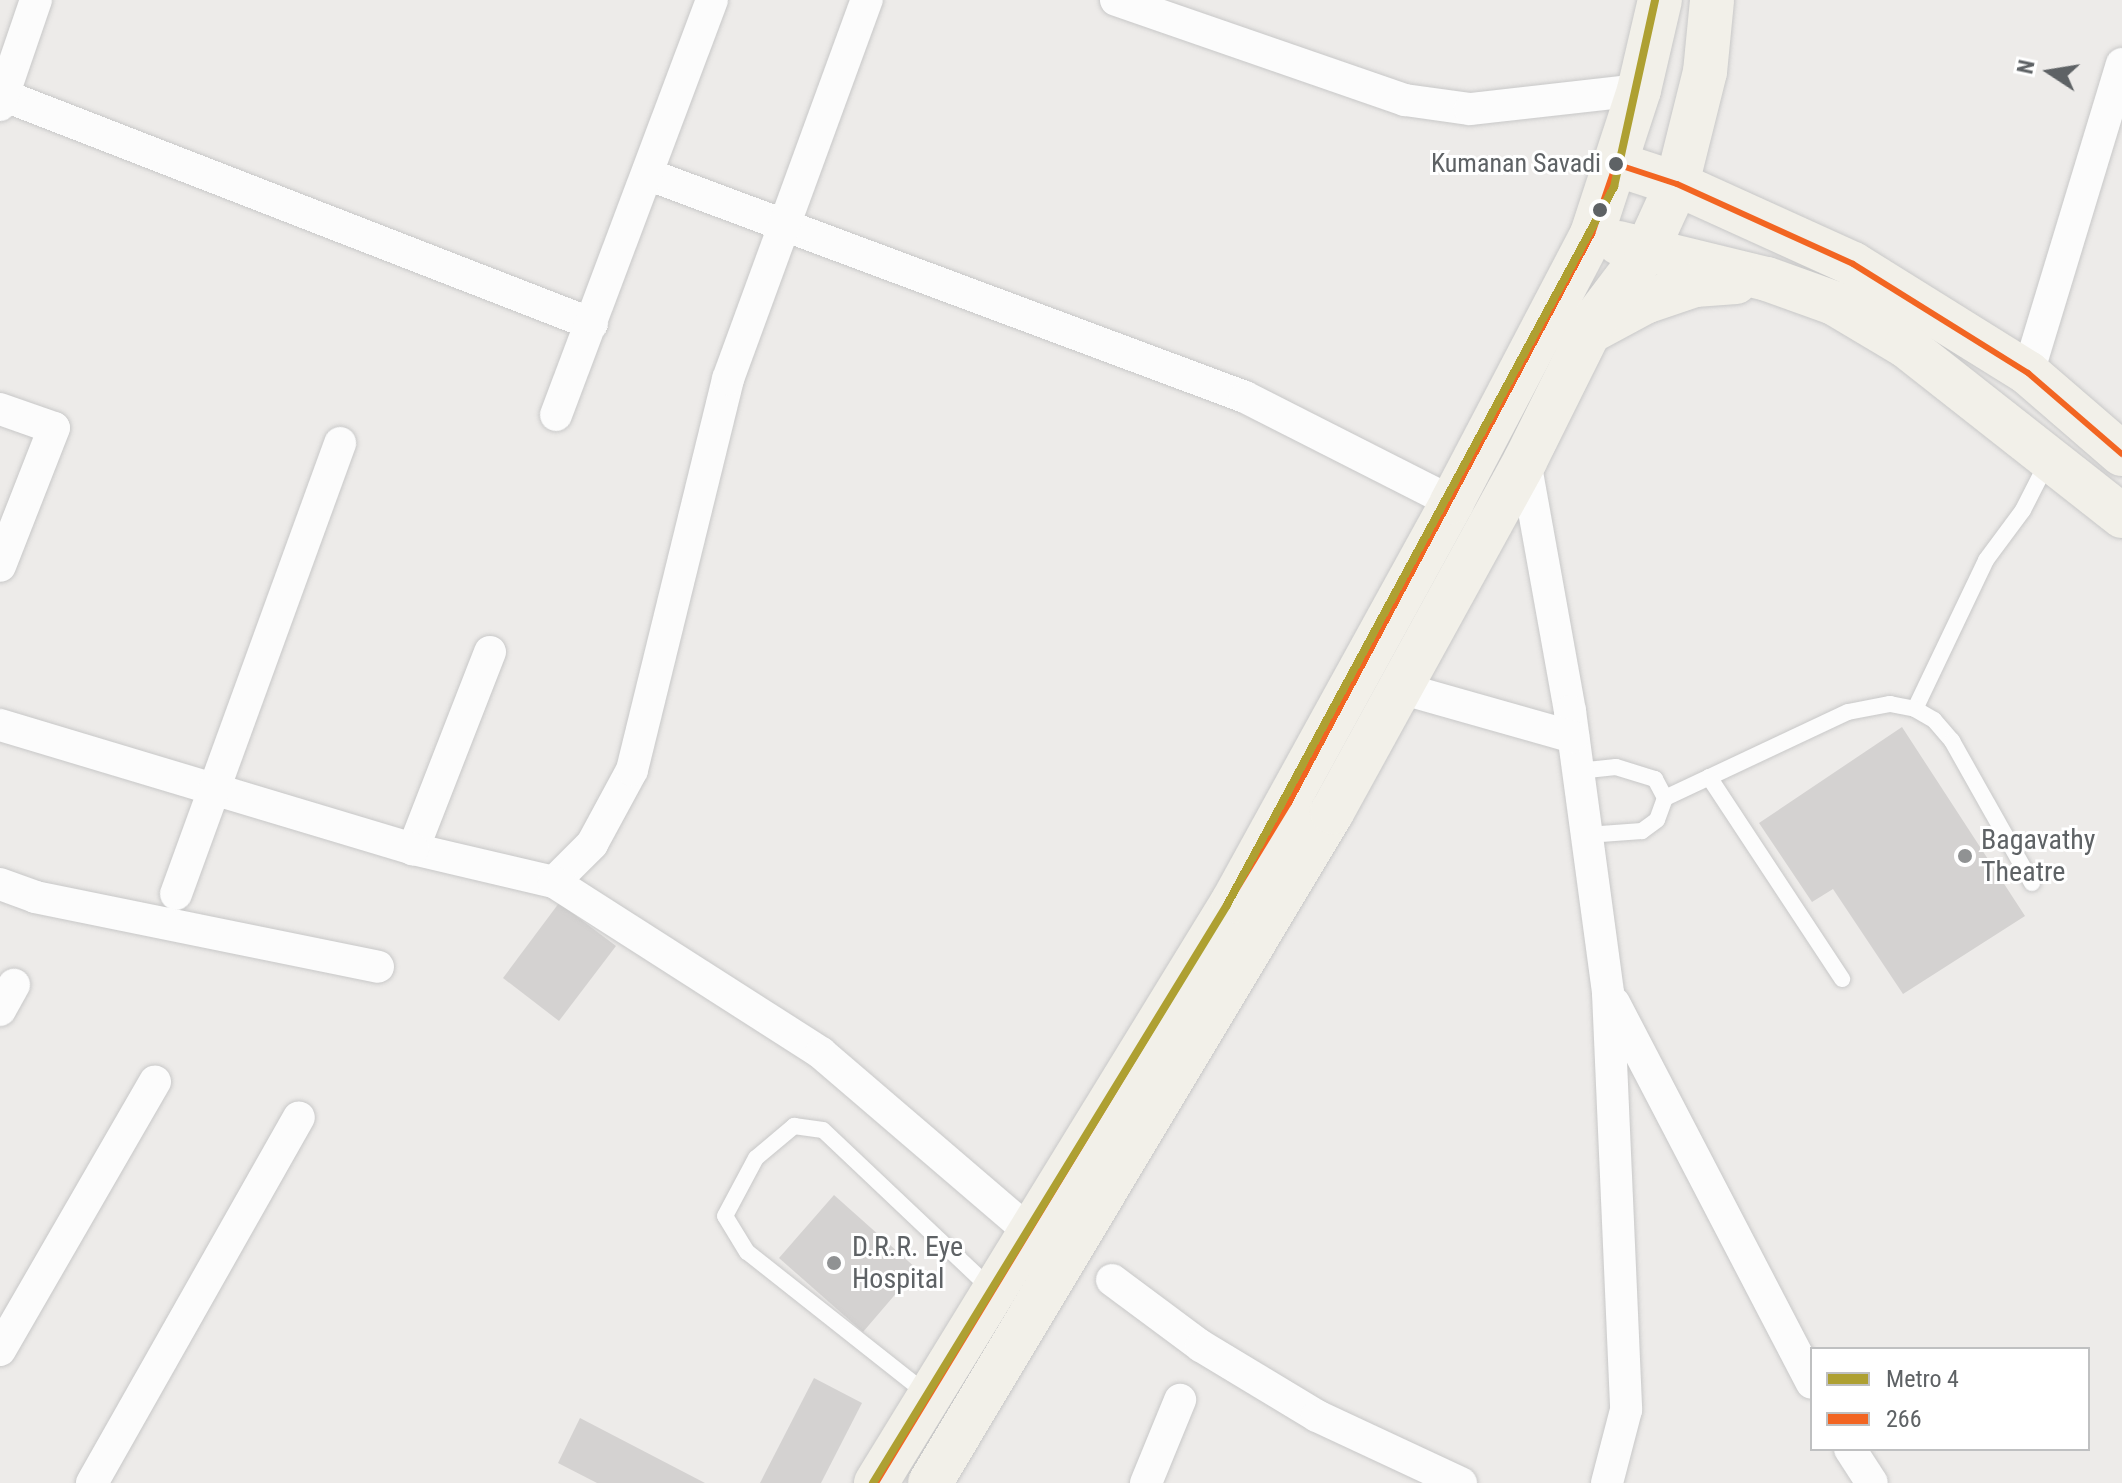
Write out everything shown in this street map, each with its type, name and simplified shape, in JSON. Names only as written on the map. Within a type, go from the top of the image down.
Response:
[{"type":"main road","points":[[876,1483],[1282,815],[1452,502],[1592,234],[1639,90],[1660,0]]},
{"type":"main road","points":[[930,1483],[1324,826],[1525,461],[1589,332],[1646,252],[1677,184],[1705,72],[1712,0]]},
{"type":"main road","points":[[1616,164],[1677,184],[1853,264],[2028,373],[2122,454]]},
{"type":"main road","points":[[1592,234],[1646,252],[1767,279],[1834,303],[1906,346],[2122,516]]},
{"type":"main road","points":[[1589,332],[1645,302],[1695,285],[1767,279]]},
{"type":"street","points":[[36,0],[1,98],[592,324]]},
{"type":"street","points":[[556,415],[712,0]]},
{"type":"street","points":[[554,882],[592,844],[632,770],[728,379],[867,0]]},
{"type":"street","points":[[1116,0],[1405,100],[1470,109],[1639,90]]},
{"type":"street","points":[[2028,373],[2122,64]]},
{"type":"street","points":[[647,174],[1245,397],[1452,502]]},
{"type":"street","points":[[0,409],[54,428],[0,566]]},
{"type":"street","points":[[176,894],[340,443]]},
{"type":"street","points":[[1525,461],[1573,737],[1608,993],[1626,1410],[1607,1483]]},
{"type":"street","points":[[413,849],[490,652]]},
{"type":"street","points":[[1400,688],[1573,737]]},
{"type":"street","points":[[0,725],[413,849],[554,882],[821,1053],[1030,1232]]},
{"type":"street","points":[[0,884],[35,897],[378,967]]},
{"type":"street","points":[[1608,993],[1810,1379]]},
{"type":"street","points":[[0,1350],[155,1082]]},
{"type":"street","points":[[92,1483],[299,1117]]},
{"type":"street","points":[[1112,1280],[1201,1346],[1317,1416],[1461,1483]]},
{"type":"street","points":[[1146,1483],[1180,1400]]},
{"type":"street","points":[[1851,1451],[1872,1483]]},
{"type":"lane","points":[[1915,709],[1986,560],[2023,510],[2049,458]]},
{"type":"lane","points":[[1587,835],[1642,831],[1657,820],[1665,798],[1848,712],[1890,704],[1915,709],[1934,720],[1952,741],[2032,883]]},
{"type":"lane","points":[[1578,771],[1629,771],[1655,779],[1665,798]]},
{"type":"lane","points":[[1709,777],[1842,979]]},
{"type":"lane","points":[[928,1395],[747,1252],[725,1216],[756,1158],[794,1126],[823,1130],[994,1291]]},
{"type":"building","points":[[1902,727],[2025,916],[1903,994],[1833,889],[1812,902],[1759,823]]},
{"type":"building","points":[[559,903],[616,946],[559,1021],[503,978]]},
{"type":"building","points":[[834,1195],[917,1269],[863,1332],[779,1258]]},
{"type":"building","points":[[814,1378],[862,1403],[821,1483],[760,1483]]},
{"type":"building","points":[[580,1418],[705,1483],[597,1483],[558,1463]]},
{"type":"metro line","name":"4","points":[[873,1483],[1227,905],[1614,187],[1655,0]]},
{"type":"transit line","name":"266","points":[[876,1483],[1289,803],[1592,234],[1616,164],[1677,184],[1853,264],[2028,373],[2122,454]]},
{"type":"place","name":"Kumanan Savadi","points":[[1616,164]]},
{"type":"place","name":"Bagavathy Theatre","points":[[1965,856]]},
{"type":"place","name":"D.R.R. Eye Hospital","points":[[834,1263]]}]
